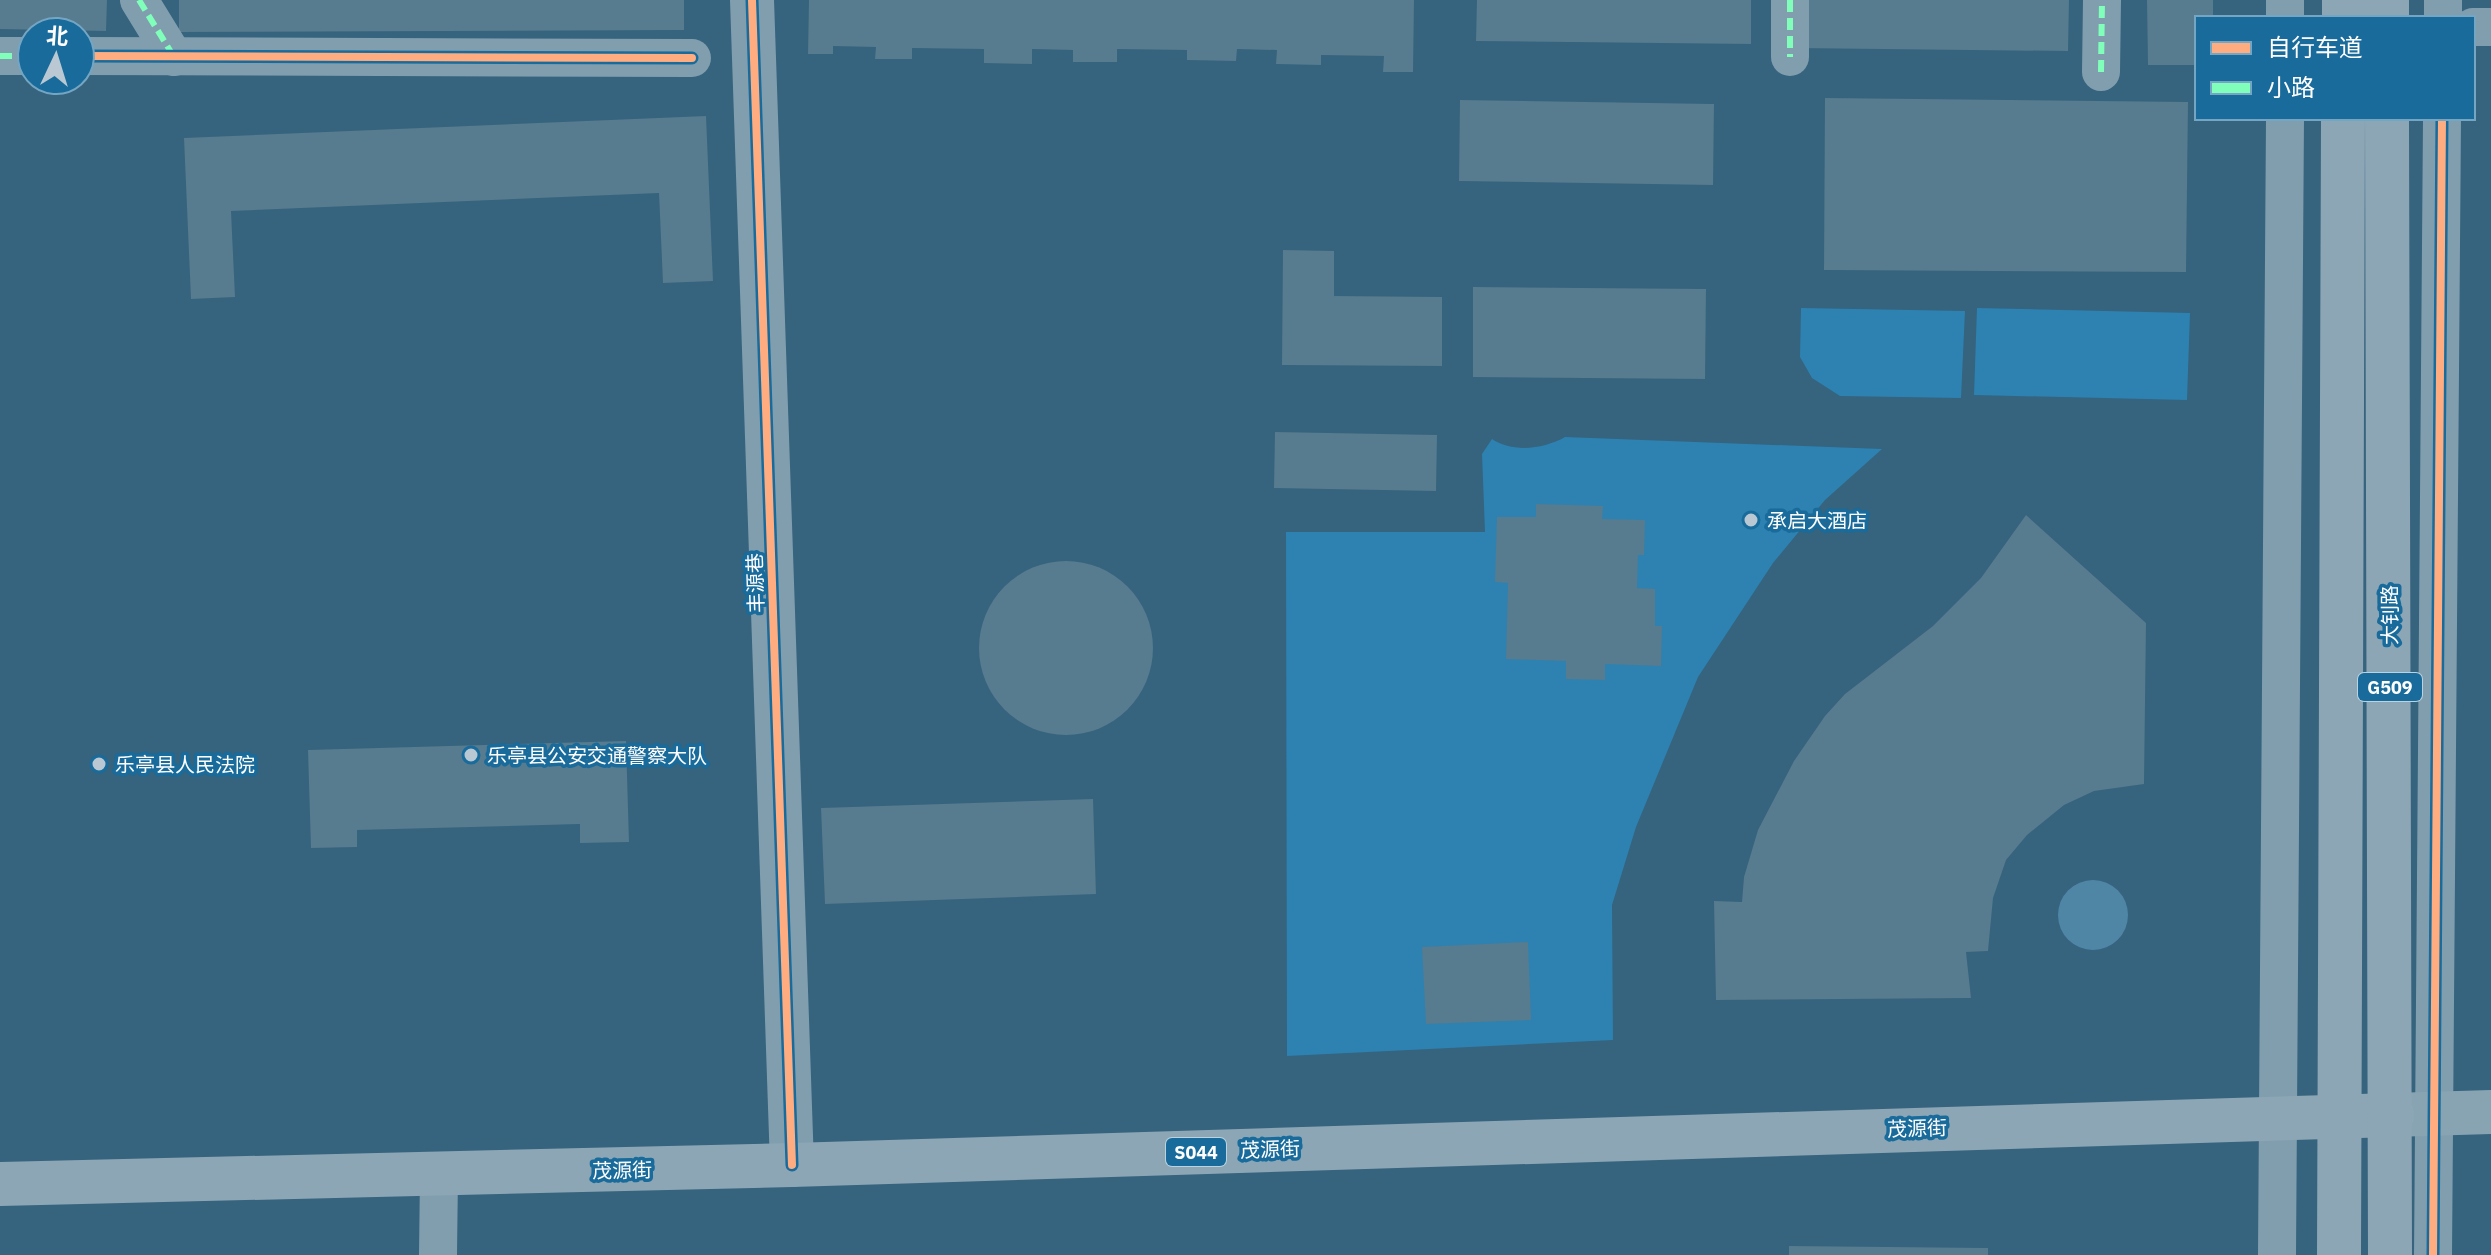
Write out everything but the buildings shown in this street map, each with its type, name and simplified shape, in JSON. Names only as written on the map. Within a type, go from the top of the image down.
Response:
[{"type":"highway","name":"G509","points":[[2339,1255],[2343,120]]},
{"type":"highway","name":"大钊路","points":[[2387,120],[2390,1255]]},
{"type":"main road","name":"茂源街","points":[[0,1184],[792,1165],[2277,1115],[2491,1112]]},
{"type":"street","points":[[139,0],[174,57]]},
{"type":"street","name":"丰源巷","points":[[752,0],[792,1165]]},
{"type":"street","points":[[1790,0],[1790,57]]},
{"type":"street","points":[[2101,72],[2102,0]]},
{"type":"street","points":[[96,56],[692,58]]},
{"type":"street","points":[[2277,1255],[2285,120]]},
{"type":"street","points":[[2433,1255],[2442,120]]},
{"type":"street","points":[[438,1255],[439,1174]]},
{"type":"shaded area","points":[[1801,308],[1965,311],[1961,398],[1840,396],[1812,378],[1800,357]]},
{"type":"shaded area","points":[[1977,308],[2190,313],[2187,400],[1974,395]]},
{"type":"shaded area","points":[[1565,437],[1882,449],[1825,500],[1773,563],[1698,677],[1636,827],[1612,905],[1613,1040],[1287,1056],[1286,532],[1485,532],[1482,454],[1492,439],[1509,446],[1528,448]]},
{"type":"shaded area","points":[[2093,880],[2118,890],[2128,915],[2118,940],[2093,950],[2068,940],[2058,915],[2068,890]]},
{"type":"marked path","points":[[139,0],[174,57]]},
{"type":"marked path","points":[[1790,0],[1790,57]]},
{"type":"marked path","points":[[2101,72],[2102,0]]},
{"type":"marked path","points":[[0,56],[16,56]]},
{"type":"cycle path","points":[[752,0],[792,1165]]},
{"type":"cycle path","points":[[96,56],[692,58]]},
{"type":"cycle path","points":[[2433,1255],[2442,120]]},
{"type":"place","name":"承启大酒店","points":[[1751,520]]},
{"type":"place","name":"乐亭县公安交通警察大队","points":[[471,755]]},
{"type":"place","name":"乐亭县人民法院","points":[[99,764]]}]
